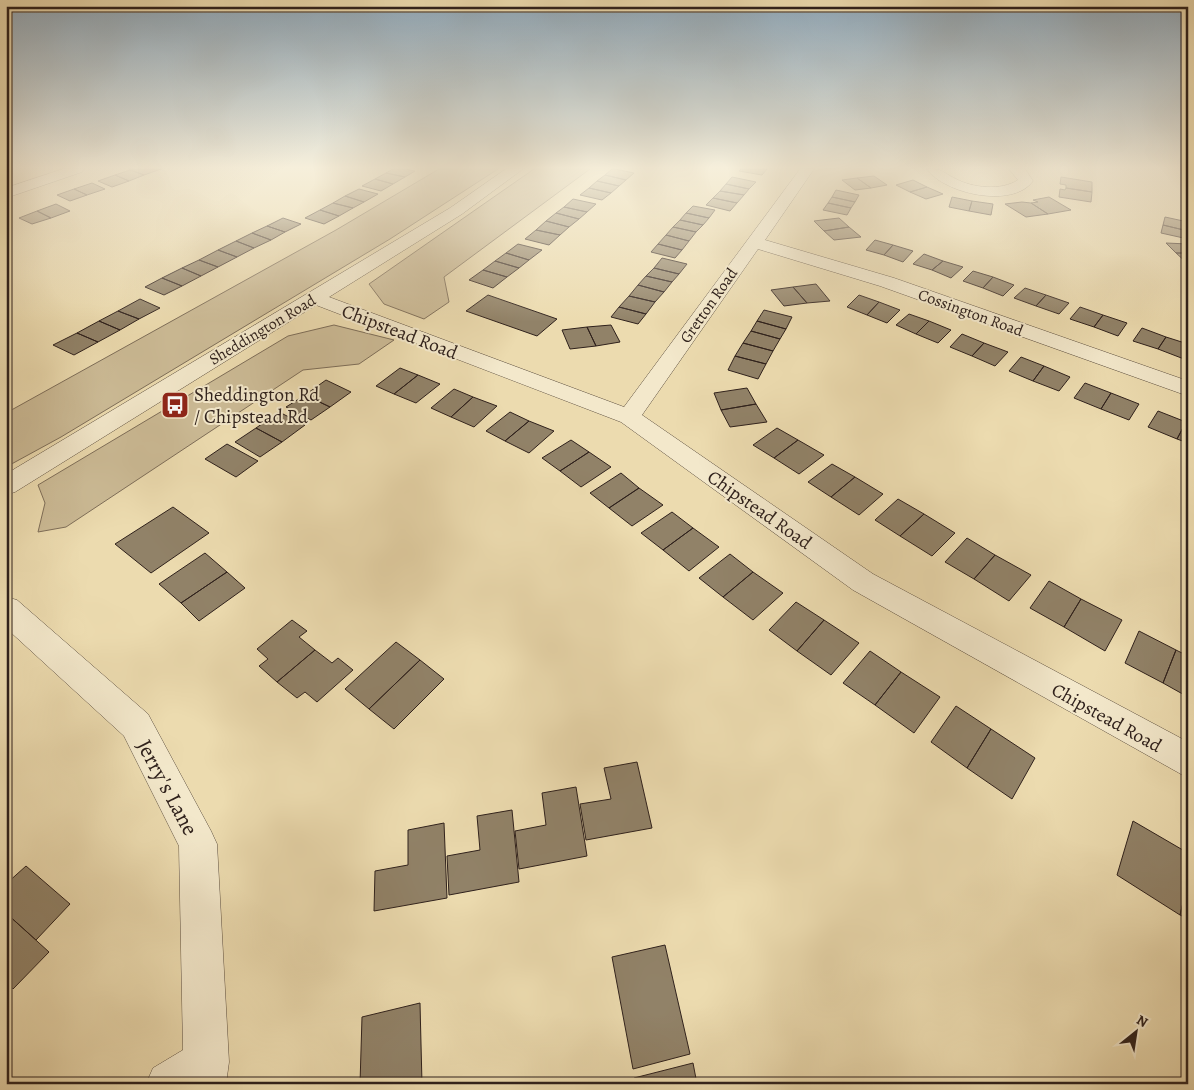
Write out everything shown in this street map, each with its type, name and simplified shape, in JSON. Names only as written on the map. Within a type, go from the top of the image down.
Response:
[{"type":"street","name":"Sheddington Road","points":[[6,486],[442,220]]},
{"type":"street","name":"Gretton Road","points":[[629,417],[769,220]]},
{"type":"street","name":"Cossington Road","points":[[753,242],[887,282],[1188,389]]},
{"type":"street","name":"Chipstead Road","points":[[314,298],[629,417],[863,582],[1188,761]]},
{"type":"street","name":"Jerry's Lane","points":[[6,609],[136,725],[198,844],[193,1077]]},
{"type":"shaded area","points":[[353,220],[420,220],[61,437],[6,467],[6,413]]},
{"type":"shaded area","points":[[461,220],[521,220],[444,277],[449,302],[424,319],[384,304],[369,284]]},
{"type":"shaded area","points":[[334,325],[394,340],[359,364],[303,370],[66,527],[38,532],[45,503],[38,485],[288,336]]},
{"type":"building","points":[[23,220],[45,220],[32,224]]},
{"type":"building","points":[[279,220],[289,220],[301,224],[285,232],[267,226]]},
{"type":"building","points":[[311,220],[332,220],[324,224]]},
{"type":"building","points":[[547,220],[578,220],[569,227],[546,221]]},
{"type":"building","points":[[680,220],[707,220],[703,225]]},
{"type":"building","points":[[680,220],[703,225],[696,232],[673,227]]},
{"type":"building","points":[[841,220],[849,227],[824,231],[814,221]]},
{"type":"building","points":[[1164,220],[1188,222],[1188,231],[1163,225]]},
{"type":"building","points":[[546,221],[569,227],[560,235],[536,230]]},
{"type":"building","points":[[1163,225],[1188,231],[1188,239],[1161,233]]},
{"type":"building","points":[[267,226],[285,232],[271,240],[252,233]]},
{"type":"building","points":[[673,227],[696,232],[689,241],[666,235]]},
{"type":"building","points":[[849,227],[861,237],[834,240],[824,231]]},
{"type":"building","points":[[536,230],[560,235],[549,245],[525,239]]},
{"type":"building","points":[[252,233],[271,240],[254,248],[236,241]]},
{"type":"building","points":[[666,235],[689,241],[682,250],[658,244]]},
{"type":"building","points":[[875,240],[893,245],[884,255],[866,250]]},
{"type":"building","points":[[236,241],[254,248],[237,257],[218,250]]},
{"type":"building","points":[[1166,243],[1188,244],[1188,253],[1176,253]]},
{"type":"building","points":[[518,244],[542,250],[529,260],[506,253]]},
{"type":"building","points":[[658,244],[682,250],[675,258],[651,252]]},
{"type":"building","points":[[893,245],[913,251],[903,262],[884,255]]},
{"type":"building","points":[[218,250],[237,257],[218,267],[199,260]]},
{"type":"building","points":[[506,253],[529,260],[519,268],[495,261]]},
{"type":"building","points":[[1176,253],[1188,253],[1188,264]]},
{"type":"building","points":[[924,254],[943,261],[932,270],[913,264]]},
{"type":"building","points":[[662,258],[687,264],[679,274],[654,268]]},
{"type":"building","points":[[199,260],[218,267],[201,276],[182,268]]},
{"type":"building","points":[[495,261],[519,268],[507,277],[483,270]]},
{"type":"building","points":[[943,261],[963,267],[951,278],[932,270]]},
{"type":"building","points":[[182,268],[201,276],[182,286],[162,278]]},
{"type":"building","points":[[654,268],[679,274],[672,282],[646,276]]},
{"type":"building","points":[[483,270],[507,277],[493,288],[469,280]]},
{"type":"building","points":[[973,271],[993,277],[983,288],[963,281]]},
{"type":"building","points":[[646,276],[672,282],[664,292],[638,285]]},
{"type":"building","points":[[993,277],[1014,285],[1003,296],[983,288]]},
{"type":"building","points":[[162,278],[182,286],[164,295],[145,287]]},
{"type":"building","points":[[816,284],[830,301],[807,303],[793,287]]},
{"type":"building","points":[[638,285],[664,292],[655,302],[629,296]]},
{"type":"building","points":[[793,287],[807,303],[784,306],[771,290]]},
{"type":"building","points":[[1025,288],[1046,295],[1036,306],[1014,298]]},
{"type":"building","points":[[488,295],[557,319],[537,336],[466,311]]},
{"type":"building","points":[[859,295],[879,302],[867,315],[847,307]]},
{"type":"building","points":[[1046,295],[1069,303],[1059,314],[1036,306]]},
{"type":"building","points":[[629,296],[655,302],[646,314],[619,307]]},
{"type":"building","points":[[140,299],[160,308],[139,319],[118,311]]},
{"type":"building","points":[[879,302],[900,310],[887,323],[867,315]]},
{"type":"building","points":[[619,307],[646,314],[638,324],[611,317]]},
{"type":"building","points":[[1080,307],[1103,315],[1094,327],[1070,319]]},
{"type":"building","points":[[764,310],[792,317],[786,329],[757,321]]},
{"type":"building","points":[[118,311],[139,319],[120,330],[99,321]]},
{"type":"building","points":[[909,314],[929,321],[916,334],[896,325]]},
{"type":"building","points":[[1103,315],[1127,323],[1118,336],[1094,327]]},
{"type":"building","points":[[99,321],[120,330],[98,342],[77,333]]},
{"type":"building","points":[[757,321],[786,329],[780,339],[751,331]]},
{"type":"building","points":[[929,321],[951,330],[938,343],[916,334]]},
{"type":"building","points":[[611,325],[620,342],[596,346],[587,327]]},
{"type":"building","points":[[587,327],[596,346],[570,349],[562,330]]},
{"type":"building","points":[[1142,328],[1166,337],[1158,349],[1133,341]]},
{"type":"building","points":[[751,331],[780,339],[773,351],[743,343]]},
{"type":"building","points":[[77,333],[98,342],[74,355],[53,345]]},
{"type":"building","points":[[962,334],[984,343],[972,356],[950,347]]},
{"type":"building","points":[[1166,337],[1188,344],[1188,353],[1184,359],[1158,349]]},
{"type":"building","points":[[743,343],[773,351],[766,364],[735,356]]},
{"type":"building","points":[[984,343],[1008,352],[995,366],[972,356]]},
{"type":"building","points":[[735,356],[766,364],[758,379],[728,370]]},
{"type":"building","points":[[1021,357],[1044,366],[1033,381],[1009,371]]},
{"type":"building","points":[[1044,366],[1070,377],[1059,391],[1033,381]]},
{"type":"building","points":[[400,368],[418,375],[394,394],[376,386]]},
{"type":"building","points":[[418,375],[440,384],[416,403],[394,394]]},
{"type":"building","points":[[326,380],[351,392],[330,407],[305,395]]},
{"type":"building","points":[[1085,383],[1111,393],[1101,409],[1074,398]]},
{"type":"building","points":[[747,388],[756,404],[721,410],[714,393]]},
{"type":"building","points":[[454,389],[473,397],[451,417],[431,408]]},
{"type":"building","points":[[1111,393],[1139,404],[1129,420],[1101,409]]},
{"type":"building","points":[[305,395],[330,407],[311,420],[286,407]]},
{"type":"building","points":[[473,397],[497,406],[474,427],[451,417]]},
{"type":"building","points":[[756,404],[767,422],[730,427],[721,410]]},
{"type":"building","points":[[1158,411],[1186,422],[1177,439],[1148,427]]},
{"type":"building","points":[[279,412],[305,425],[282,442],[256,428]]},
{"type":"building","points":[[510,412],[529,421],[505,441],[486,431]]},
{"type":"building","points":[[529,421],[554,431],[529,453],[505,441]]},
{"type":"building","points":[[1186,422],[1188,422],[1188,443],[1177,439]]},
{"type":"building","points":[[256,428],[282,442],[260,457],[235,442]]},
{"type":"building","points":[[777,428],[798,440],[774,458],[753,445]]},
{"type":"building","points":[[571,440],[589,452],[560,471],[542,458]]},
{"type":"building","points":[[798,440],[824,455],[799,474],[774,458]]},
{"type":"building","points":[[227,444],[258,461],[236,477],[205,459]]},
{"type":"building","points":[[589,452],[611,467],[581,487],[560,471]]},
{"type":"building","points":[[832,464],[855,477],[831,497],[808,482]]},
{"type":"building","points":[[621,473],[639,488],[609,508],[590,493]]},
{"type":"building","points":[[855,477],[883,494],[859,515],[831,497]]},
{"type":"building","points":[[639,488],[663,505],[632,526],[609,508]]},
{"type":"building","points":[[898,499],[924,514],[900,536],[875,520]]},
{"type":"building","points":[[173,507],[209,533],[151,573],[115,544]]},
{"type":"building","points":[[672,512],[693,528],[663,550],[641,533]]},
{"type":"building","points":[[924,514],[955,533],[932,556],[900,536]]},
{"type":"building","points":[[693,528],[719,547],[689,571],[663,550]]},
{"type":"building","points":[[967,538],[995,555],[974,579],[945,562]]},
{"type":"building","points":[[205,553],[227,572],[181,603],[159,584]]},
{"type":"building","points":[[730,554],[753,572],[723,597],[699,578]]},
{"type":"building","points":[[995,555],[1031,575],[1009,601],[974,579]]},
{"type":"building","points":[[227,572],[245,588],[199,621],[181,603]]},
{"type":"building","points":[[753,572],[783,593],[753,620],[723,597]]},
{"type":"building","points":[[1049,581],[1081,599],[1064,627],[1030,608]]},
{"type":"building","points":[[1081,599],[1122,620],[1105,651],[1064,627]]},
{"type":"building","points":[[796,602],[824,620],[797,651],[769,630]]},
{"type":"building","points":[[292,620],[307,631],[299,637],[315,650],[277,682],[259,666],[268,659],[257,649]]},
{"type":"building","points":[[824,620],[859,643],[831,675],[797,651]]},
{"type":"building","points":[[1139,631],[1176,650],[1163,683],[1125,663]]},
{"type":"building","points":[[396,642],[420,660],[369,709],[345,689]]},
{"type":"building","points":[[315,650],[332,663],[338,658],[353,670],[317,702],[305,692],[297,698],[277,682]]},
{"type":"building","points":[[1176,650],[1188,656],[1188,697],[1163,683]]},
{"type":"building","points":[[870,651],[901,672],[875,705],[843,683]]},
{"type":"building","points":[[420,660],[444,679],[394,729],[369,709]]},
{"type":"building","points":[[901,672],[940,697],[914,733],[875,705]]},
{"type":"building","points":[[956,706],[991,729],[967,768],[931,742]]},
{"type":"building","points":[[991,729],[1035,758],[1012,799],[967,768]]},
{"type":"building","points":[[637,762],[652,828],[586,840],[580,804],[611,799],[604,768]]},
{"type":"building","points":[[576,787],[587,856],[519,869],[515,831],[546,825],[542,793]]},
{"type":"building","points":[[512,810],[519,882],[449,895],[447,856],[480,850],[477,816]]},
{"type":"building","points":[[1133,821],[1188,853],[1188,882],[1180,915],[1117,875]]},
{"type":"building","points":[[444,823],[447,898],[374,911],[375,871],[408,865],[408,830]]},
{"type":"building","points":[[26,866],[70,904],[36,940],[6,913],[6,884]]},
{"type":"building","points":[[1188,882],[1188,919],[1180,915]]},
{"type":"building","points":[[6,913],[49,952],[13,989],[6,982]]},
{"type":"building","points":[[665,945],[690,1054],[633,1069],[612,957]]},
{"type":"building","points":[[420,1003],[422,1084],[360,1084],[362,1017]]},
{"type":"building","points":[[693,1063],[697,1084],[635,1084],[634,1078]]},
{"type":"place","name":"Sheddington Rd / Chipstead Rd","points":[[175,405]]}]
